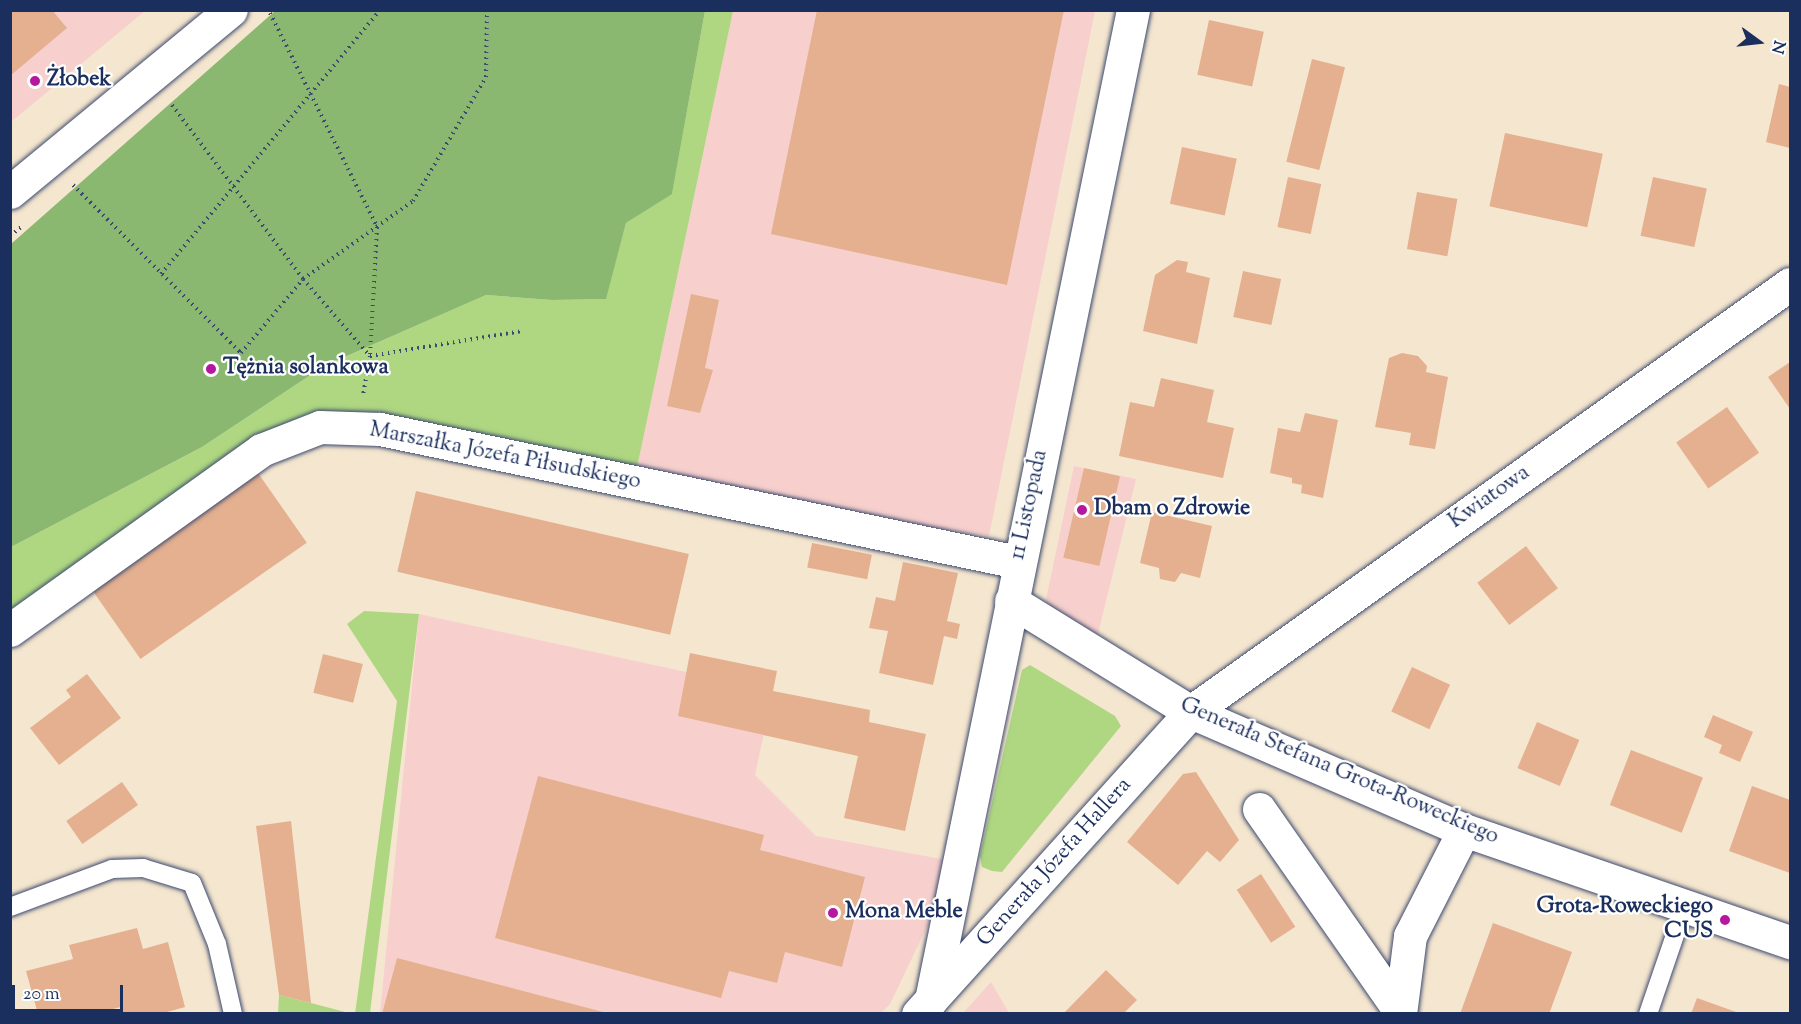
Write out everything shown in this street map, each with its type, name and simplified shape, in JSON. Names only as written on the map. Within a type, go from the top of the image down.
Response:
[{"type":"street","points":[[10,192],[231,10]]},
{"type":"street","name":"11 Listopada","points":[[925,1006],[1133,10]]},
{"type":"street","name":"Kwiatowa","points":[[1191,712],[1791,284]]},
{"type":"street","name":"Marszałka Józefa Piłsudskiego","points":[[10,630],[261,450],[320,427],[380,429],[1018,562]]},
{"type":"street","name":"Generała Stefana Grota-Roweckiego","points":[[1011,601],[1191,712],[1464,830],[1791,942]]},
{"type":"street","name":"Generała Józefa Hallera","points":[[925,1006],[1191,712]]},
{"type":"street","points":[[1259,810],[1399,1012]]},
{"type":"street","points":[[1399,1012],[1410,936],[1464,830]]},
{"type":"lane","points":[[10,907],[112,869],[143,868],[192,883],[217,944],[233,1014]]},
{"type":"lane","points":[[1648,1014],[1685,906]]},
{"type":"path","points":[[161,274],[380,10]]},
{"type":"path","points":[[72,184],[241,354],[303,279],[413,201],[486,77],[487,10]]},
{"type":"path","points":[[270,13],[377,226],[370,356]]},
{"type":"path","points":[[168,100],[303,279],[370,356]]},
{"type":"path","points":[[370,356],[522,331]]},
{"type":"shaded area","name":"Żłobek","points":[[11,11],[145,11],[11,122]]},
{"type":"shaded area","points":[[733,11],[1095,11],[989,536],[634,482]]},
{"type":"shaded area","points":[[1074,466],[1136,479],[1096,642],[1044,609]]},
{"type":"shaded area","points":[[419,614],[773,691],[755,775],[816,836],[958,862],[890,1004],[881,1013],[380,1014]]},
{"type":"shaded area","points":[[991,982],[1009,1013],[963,1013]]},
{"type":"green space","points":[[275,11],[705,11],[672,194],[626,223],[606,299],[552,300],[486,295],[324,366],[202,447],[11,547],[11,244]]},
{"type":"green space","points":[[705,11],[733,11],[634,482],[320,427],[11,630],[11,547],[202,447],[324,366],[486,295],[552,300],[605,299],[626,223],[672,193]]},
{"type":"green space","points":[[364,611],[419,614],[370,1013],[355,1014],[397,701],[347,624]]},
{"type":"green space","points":[[1030,665],[1115,716],[1121,726],[1002,872],[992,871],[982,867],[980,856],[1022,670]]},
{"type":"green space","points":[[279,995],[311,1003],[349,1013],[278,1014]]},
{"type":"building","points":[[10,10],[52,10],[67,28],[10,76]]},
{"type":"building","points":[[817,10],[1064,10],[1007,285],[771,234]]},
{"type":"building","points":[[1209,20],[1264,32],[1252,86],[1197,75]]},
{"type":"building","points":[[1312,59],[1345,67],[1319,170],[1286,162]]},
{"type":"building","points":[[1779,84],[1790,87],[1790,148],[1766,142]]},
{"type":"building","points":[[1505,133],[1603,154],[1587,227],[1489,206]]},
{"type":"building","points":[[1182,147],[1237,159],[1225,215],[1170,204]]},
{"type":"building","points":[[1288,177],[1321,184],[1311,234],[1277,227]]},
{"type":"building","points":[[1653,177],[1707,188],[1694,247],[1641,236]]},
{"type":"building","points":[[1417,192],[1457,199],[1447,256],[1407,249]]},
{"type":"building","points":[[1177,260],[1188,262],[1186,272],[1210,278],[1197,344],[1143,331],[1155,275]]},
{"type":"building","points":[[1243,271],[1281,279],[1271,325],[1233,317]]},
{"type":"building","points":[[691,294],[719,300],[705,368],[713,370],[700,413],[667,406]]},
{"type":"building","points":[[1402,353],[1418,356],[1427,366],[1426,372],[1448,377],[1435,449],[1409,445],[1411,433],[1375,427],[1389,358]]},
{"type":"building","points":[[1790,362],[1790,409],[1768,377]]},
{"type":"building","points":[[1161,378],[1214,390],[1207,422],[1234,428],[1223,478],[1119,456],[1130,402],[1154,407]]},
{"type":"building","points":[[1727,407],[1759,453],[1708,488],[1676,443]]},
{"type":"building","points":[[1305,413],[1338,420],[1323,498],[1301,493],[1302,485],[1292,483],[1292,478],[1270,473],[1278,428],[1300,432]]},
{"type":"building","points":[[1084,468],[1120,476],[1099,566],[1063,558]]},
{"type":"building","points":[[258,473],[307,543],[140,659],[92,589]]},
{"type":"building","points":[[416,491],[689,554],[670,635],[397,572]]},
{"type":"building","points":[[1152,512],[1212,526],[1200,578],[1181,573],[1175,582],[1160,579],[1159,568],[1140,563]]},
{"type":"building","points":[[812,543],[872,555],[867,579],[807,568]]},
{"type":"building","points":[[1526,546],[1558,588],[1509,625],[1477,583]]},
{"type":"building","points":[[903,562],[958,573],[947,621],[960,624],[957,639],[944,636],[933,685],[879,673],[888,631],[869,628],[876,597],[895,601]]},
{"type":"building","points":[[690,653],[777,671],[773,691],[870,710],[869,722],[926,734],[905,831],[844,818],[858,756],[678,716]]},
{"type":"building","points":[[323,654],[363,664],[353,703],[313,693]]},
{"type":"building","points":[[1412,667],[1450,685],[1429,729],[1391,711]]},
{"type":"building","points":[[87,674],[121,718],[59,765],[30,728],[71,697],[66,690]]},
{"type":"building","points":[[1713,715],[1753,732],[1740,762],[1719,753],[1722,745],[1704,737]]},
{"type":"building","points":[[1537,722],[1579,740],[1560,786],[1517,768]]},
{"type":"building","points":[[1631,750],[1703,778],[1682,833],[1610,805]]},
{"type":"building","points":[[1196,772],[1239,840],[1220,862],[1207,851],[1178,885],[1127,842],[1183,774]]},
{"type":"building","points":[[538,776],[764,835],[760,850],[865,877],[842,967],[785,952],[777,983],[729,971],[721,998],[495,938]]},
{"type":"building","points":[[122,782],[138,805],[82,844],[66,821]]},
{"type":"building","points":[[1752,786],[1790,800],[1790,873],[1729,851]]},
{"type":"building","points":[[291,821],[311,1003],[279,995],[256,826]]},
{"type":"building","points":[[1261,874],[1295,927],[1271,943],[1237,890]]},
{"type":"building","points":[[1493,923],[1572,952],[1549,1014],[1460,1014]]},
{"type":"building","points":[[137,928],[143,949],[168,942],[185,1007],[160,1014],[123,1014],[121,1007],[113,1009],[114,1014],[38,1014],[26,971],[73,959],[69,945]]},
{"type":"building","points":[[397,958],[607,1013],[607,1014],[382,1014]]},
{"type":"building","points":[[1106,970],[1137,1000],[1123,1014],[1063,1014]]},
{"type":"building","points":[[1697,998],[1739,1013],[1739,1014],[1691,1014]]},
{"type":"place","name":"Żłobek","points":[[35,81]]},
{"type":"place","name":"Tężnia solankowa","points":[[211,369]]},
{"type":"place","name":"Dbam o Zdrowie","points":[[1082,510]]},
{"type":"place","name":"Mona Meble","points":[[833,913]]},
{"type":"place","name":"Grota-Roweckiego CUS","points":[[1725,920]]}]
